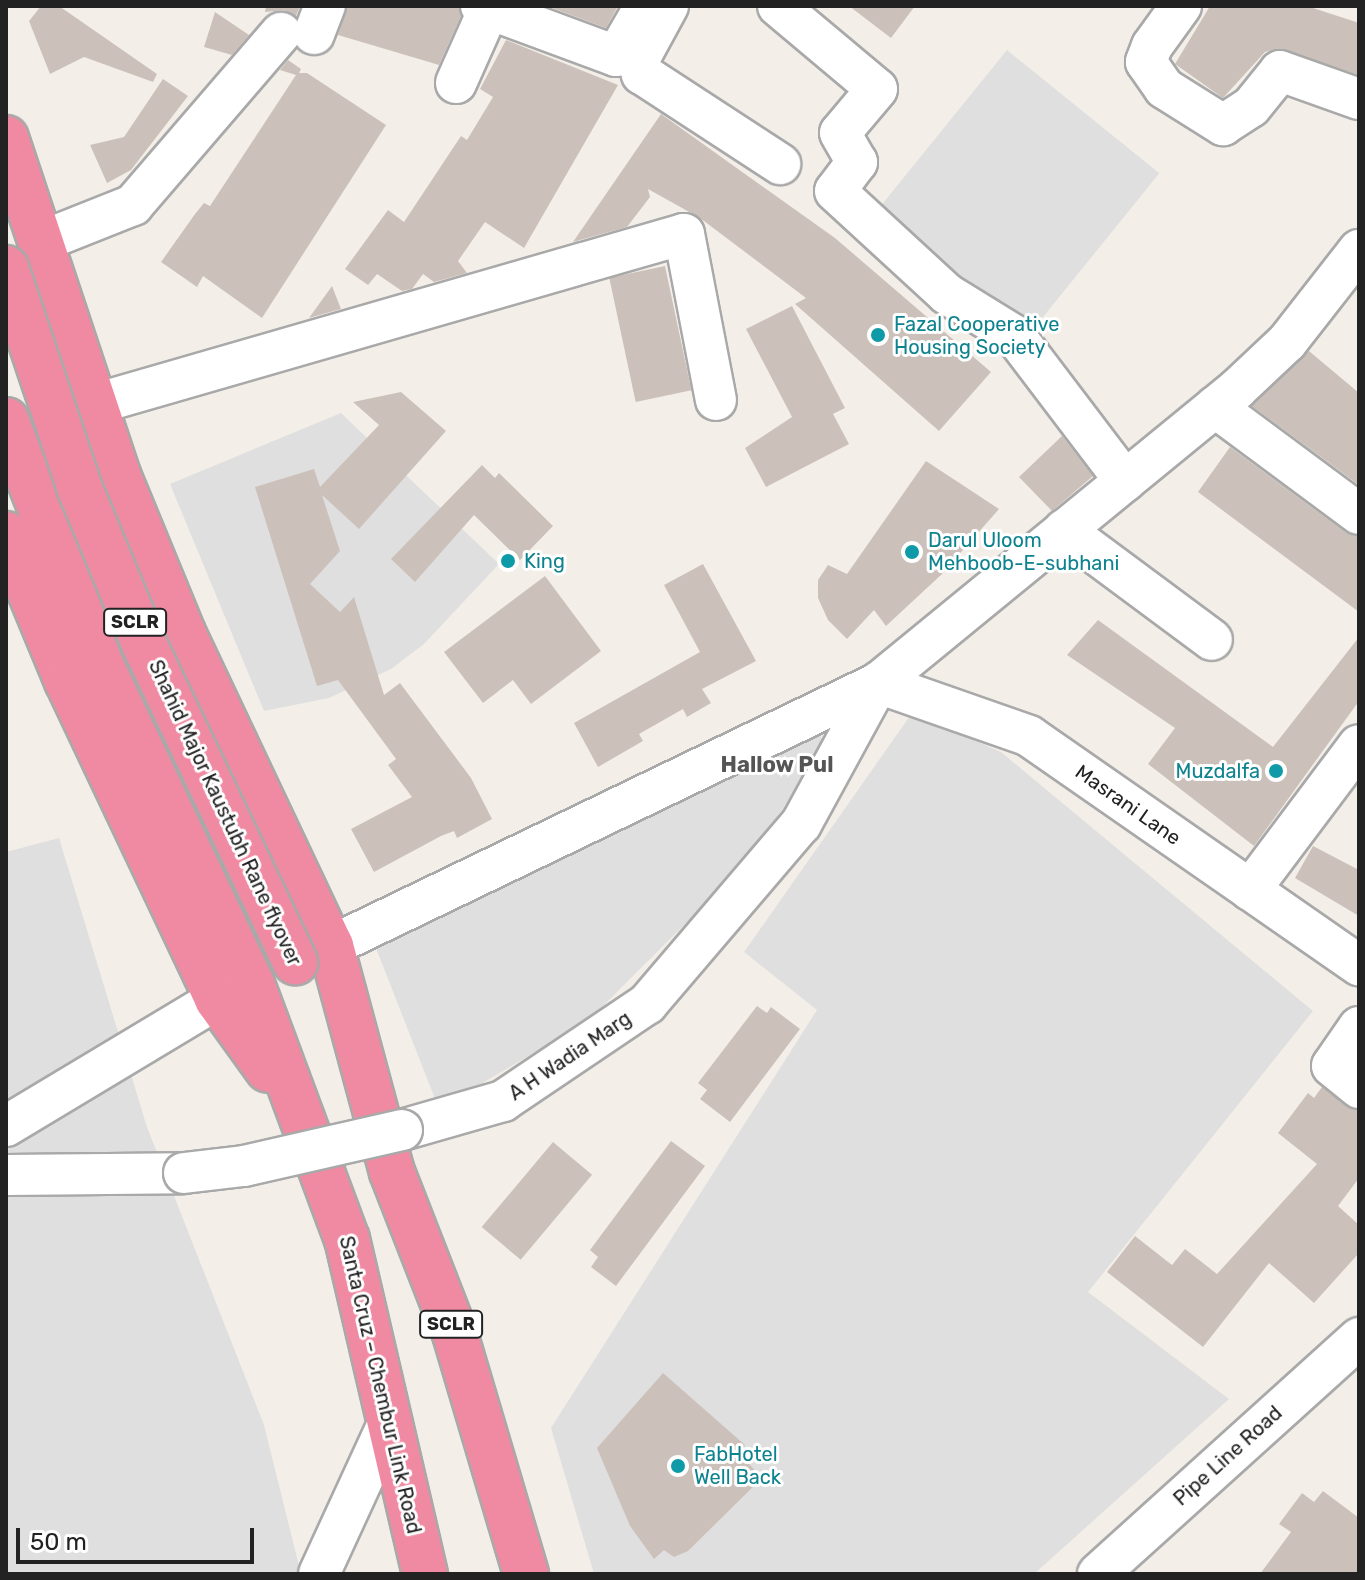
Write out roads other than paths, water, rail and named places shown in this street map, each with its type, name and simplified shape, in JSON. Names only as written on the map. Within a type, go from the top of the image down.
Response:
[{"type":"highway","points":[[6,138],[31,260],[95,404],[118,475],[313,954]]},
{"type":"highway","points":[[6,280],[31,260]]},
{"type":"highway","name":"Shahid Major Kaustubh Rane flyover","points":[[31,260],[80,489],[116,576],[313,954],[364,1079],[392,1172],[455,1334],[526,1574]]},
{"type":"highway","name":"SCLR","points":[[6,420],[102,667],[235,992]]},
{"type":"highway","points":[[6,534],[67,681],[235,992]]},
{"type":"highway","name":"Santa Cruz – Chembur Link Road","points":[[235,992],[295,1107],[347,1239],[425,1574]]},
{"type":"street","points":[[456,83],[485,8],[616,56],[641,6]]},
{"type":"street","points":[[668,6],[638,61],[642,74],[780,164]]},
{"type":"street","points":[[778,6],[877,89],[840,133],[857,162],[835,191],[947,294],[1015,336],[1125,481]]},
{"type":"street","points":[[1181,6],[1152,46],[1146,62],[1164,88],[1223,125],[1251,107],[1280,71],[1359,99]]},
{"type":"street","points":[[31,260],[133,205],[307,24]]},
{"type":"street","points":[[95,404],[684,234],[716,400]]},
{"type":"street","points":[[313,954],[878,683],[1215,407],[1287,342],[1353,270]]},
{"type":"street","points":[[1215,407],[1359,514]]},
{"type":"street","points":[[1064,530],[1212,640]]},
{"type":"street","name":"Masrani Lane","points":[[878,683],[1029,736],[1359,965]]},
{"type":"street","name":"A H Wadia Marg","points":[[6,1175],[184,1173],[244,1166],[402,1130],[503,1101],[647,1004],[801,824],[878,683]]},
{"type":"street","points":[[1250,890],[1359,745]]},
{"type":"street","points":[[6,1126],[235,992]]},
{"type":"street","points":[[1359,1027],[1332,1066],[1359,1088]]},
{"type":"street","name":"Pipe Line Road","points":[[1098,1574],[1359,1338]]},
{"type":"street","points":[[319,1574],[388,1424]]},
{"type":"place","name":"Fazal Cooperative Housing Society","points":[[878,335]]},
{"type":"place","name":"Darul Uloom Mehboob-E-subhani","points":[[912,552]]},
{"type":"place","name":"King","points":[[508,561]]},
{"type":"place","name":"Muzdalfa","points":[[1276,771]]},
{"type":"place","name":"FabHotel Well Back","points":[[678,1466]]},
{"type":"district","name":"Hallow Pul","points":[[777,765]]}]
